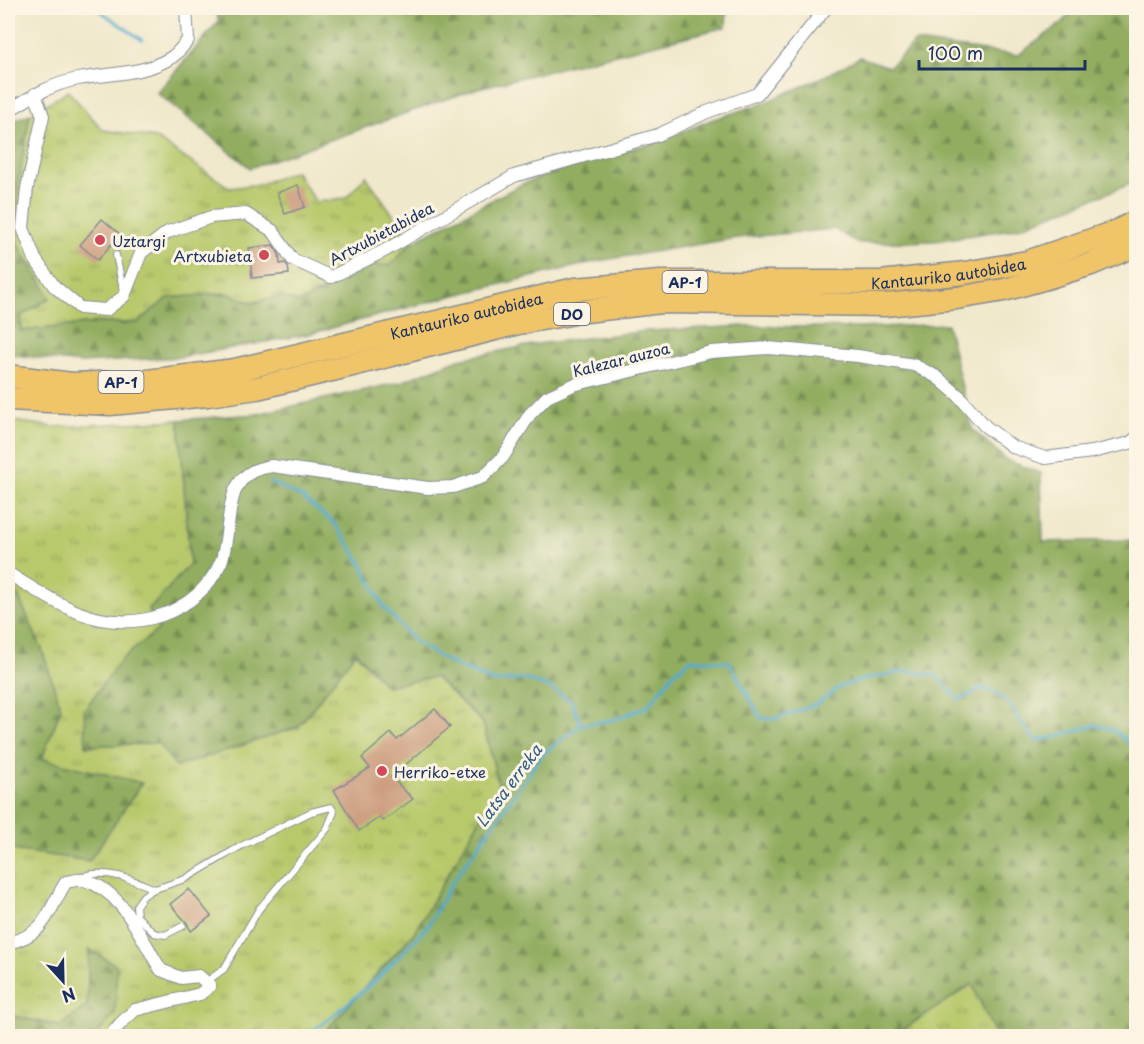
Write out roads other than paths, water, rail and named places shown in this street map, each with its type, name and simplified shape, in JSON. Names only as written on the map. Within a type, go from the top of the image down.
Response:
[{"type":"highway","name":"Kantauriko autobidea","points":[[8,376],[72,384],[147,381],[235,370],[575,289],[660,282],[880,282],[965,273],[1027,262],[1118,231],[1137,221]]},
{"type":"highway","name":"Kantauriko autobidea","points":[[8,399],[110,404],[256,388],[344,368],[519,322],[661,302],[885,305],[957,298],[1004,290],[1042,279],[1091,264],[1137,245]]},
{"type":"street","points":[[8,111],[35,94],[77,79],[150,68],[174,56],[188,40],[186,8]]},
{"type":"street","name":"Artxubietabidea","points":[[124,296],[141,253],[168,232],[211,217],[246,214],[273,231],[292,259],[330,277],[384,251],[514,176],[658,135],[706,112],[757,94],[826,8]]},
{"type":"street","points":[[35,94],[43,116],[27,188],[23,228],[35,259],[54,286],[80,308],[106,310],[124,296]]},
{"type":"street","name":"Kalezar auzoa","points":[[8,573],[55,602],[81,614],[112,622],[143,620],[170,613],[190,601],[210,582],[222,559],[237,486],[255,469],[272,466],[428,488],[453,487],[483,477],[504,456],[530,414],[547,397],[573,385],[711,352],[768,348],[858,356],[914,365],[937,376],[959,396],[985,426],[1013,447],[1045,458],[1092,452],[1137,438]]},
{"type":"street","points":[[8,943],[37,931],[66,882],[82,879],[104,889],[120,905],[142,936],[161,970],[181,978],[199,976],[210,986],[200,994],[135,1010],[110,1036]]},
{"type":"lane","points":[[116,255],[124,296]]},
{"type":"lane","points":[[183,926],[165,935],[154,933],[137,916],[135,906],[143,896],[155,889],[185,879],[232,851],[311,812],[323,807],[331,807],[334,812],[327,829],[259,909],[224,969],[206,982]]},
{"type":"lane","points":[[82,879],[87,875],[107,873],[155,889]]},
{"type":"waterway","points":[[96,8],[142,40]]},
{"type":"waterway","points":[[270,482],[301,497],[334,523],[359,559],[383,606],[414,641],[448,662],[494,682],[525,679],[548,687],[571,701],[581,725]]},
{"type":"waterway","name":"Latsa erreka","points":[[302,1036],[323,1024],[377,979],[427,927],[451,884],[544,753],[581,725],[617,719],[648,706],[674,673],[691,659],[729,662],[761,718],[775,719],[817,704],[841,686],[908,671],[936,676],[959,700],[981,688],[993,692],[1008,702],[1035,740],[1052,738],[1095,725],[1113,730],[1136,749]]},
{"type":"place","name":"Uztargi","points":[[100,240]]},
{"type":"place","name":"Artxubieta","points":[[264,255]]},
{"type":"place","name":"Herriko-etxe","points":[[382,771]]}]
